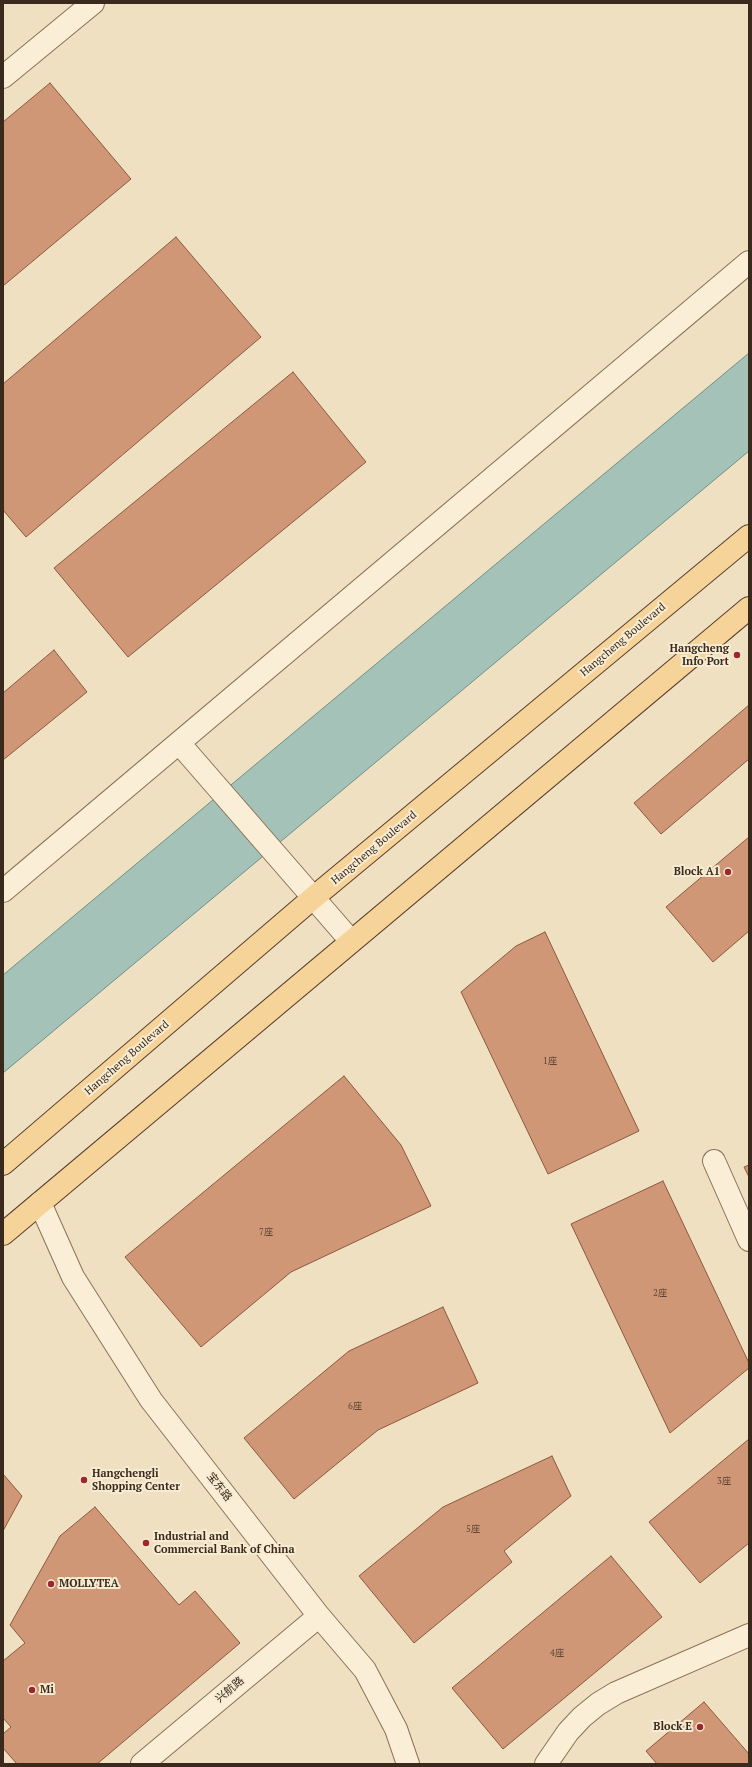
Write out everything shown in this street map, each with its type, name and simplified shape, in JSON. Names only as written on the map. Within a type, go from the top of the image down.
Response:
[{"type":"main road","name":"Hangcheng Boulevard","points":[[3,1164],[313,898],[749,536]]},
{"type":"main road","points":[[3,1234],[749,608]]},
{"type":"street","points":[[3,77],[93,3]]},
{"type":"street","points":[[3,891],[183,748],[749,262]]},
{"type":"street","points":[[183,748],[351,941]]},
{"type":"street","points":[[714,1161],[749,1240]]},
{"type":"street","name":"宝东路","points":[[40,1203],[73,1277],[151,1400],[319,1616],[365,1670],[396,1729],[408,1764]]},
{"type":"street","name":"兴航路","points":[[142,1764],[319,1616]]},
{"type":"street","points":[[546,1764],[568,1732],[582,1717],[598,1704],[616,1694],[749,1635]]},
{"type":"water","points":[[749,353],[749,451],[3,1073],[3,975]]},
{"type":"building","points":[[50,83],[131,179],[3,286],[3,122]]},
{"type":"building","points":[[176,237],[261,337],[26,537],[3,510],[3,384]]},
{"type":"building","points":[[293,372],[366,462],[128,657],[54,568]]},
{"type":"building","points":[[54,650],[87,692],[3,760],[3,693]]},
{"type":"building","points":[[749,705],[749,759],[661,834],[634,803]]},
{"type":"building","name":"Block A1","points":[[749,837],[749,931],[713,962],[666,907]]},
{"type":"building","points":[[545,932],[639,1131],[548,1174],[461,992],[516,946]]},
{"type":"building","points":[[344,1076],[401,1145],[431,1206],[291,1272],[201,1347],[125,1257]]},
{"type":"building","points":[[749,1165],[749,1177],[744,1167]]},
{"type":"building","points":[[663,1181],[749,1363],[749,1368],[670,1433],[571,1224]]},
{"type":"building","points":[[443,1307],[478,1383],[378,1430],[294,1499],[244,1438],[349,1351]]},
{"type":"building","points":[[749,1439],[749,1543],[700,1583],[649,1522]]},
{"type":"building","points":[[552,1456],[571,1496],[504,1551],[512,1562],[414,1643],[359,1576],[443,1507]]},
{"type":"building","points":[[3,1474],[22,1496],[3,1531]]},
{"type":"building","points":[[95,1507],[179,1605],[195,1591],[240,1643],[97,1764],[17,1764],[3,1748],[3,1734],[11,1727],[3,1718],[3,1661],[25,1643],[10,1625],[60,1536]]},
{"type":"building","points":[[611,1556],[662,1617],[503,1749],[452,1688]]},
{"type":"building","name":"Block E","points":[[704,1702],[749,1754],[749,1764],[657,1764],[646,1751]]},
{"type":"place","name":"Hangcheng Info Port","points":[[737,655]]},
{"type":"place","name":"Block A1","points":[[728,872]]},
{"type":"place","name":"Hangchengli Shopping Center","points":[[84,1480]]},
{"type":"place","name":"Industrial and Commercial Bank of China","points":[[146,1543]]},
{"type":"place","name":"MOLLYTEA","points":[[51,1584]]},
{"type":"place","name":"Mi","points":[[32,1690]]},
{"type":"place","name":"Block E","points":[[700,1727]]}]
